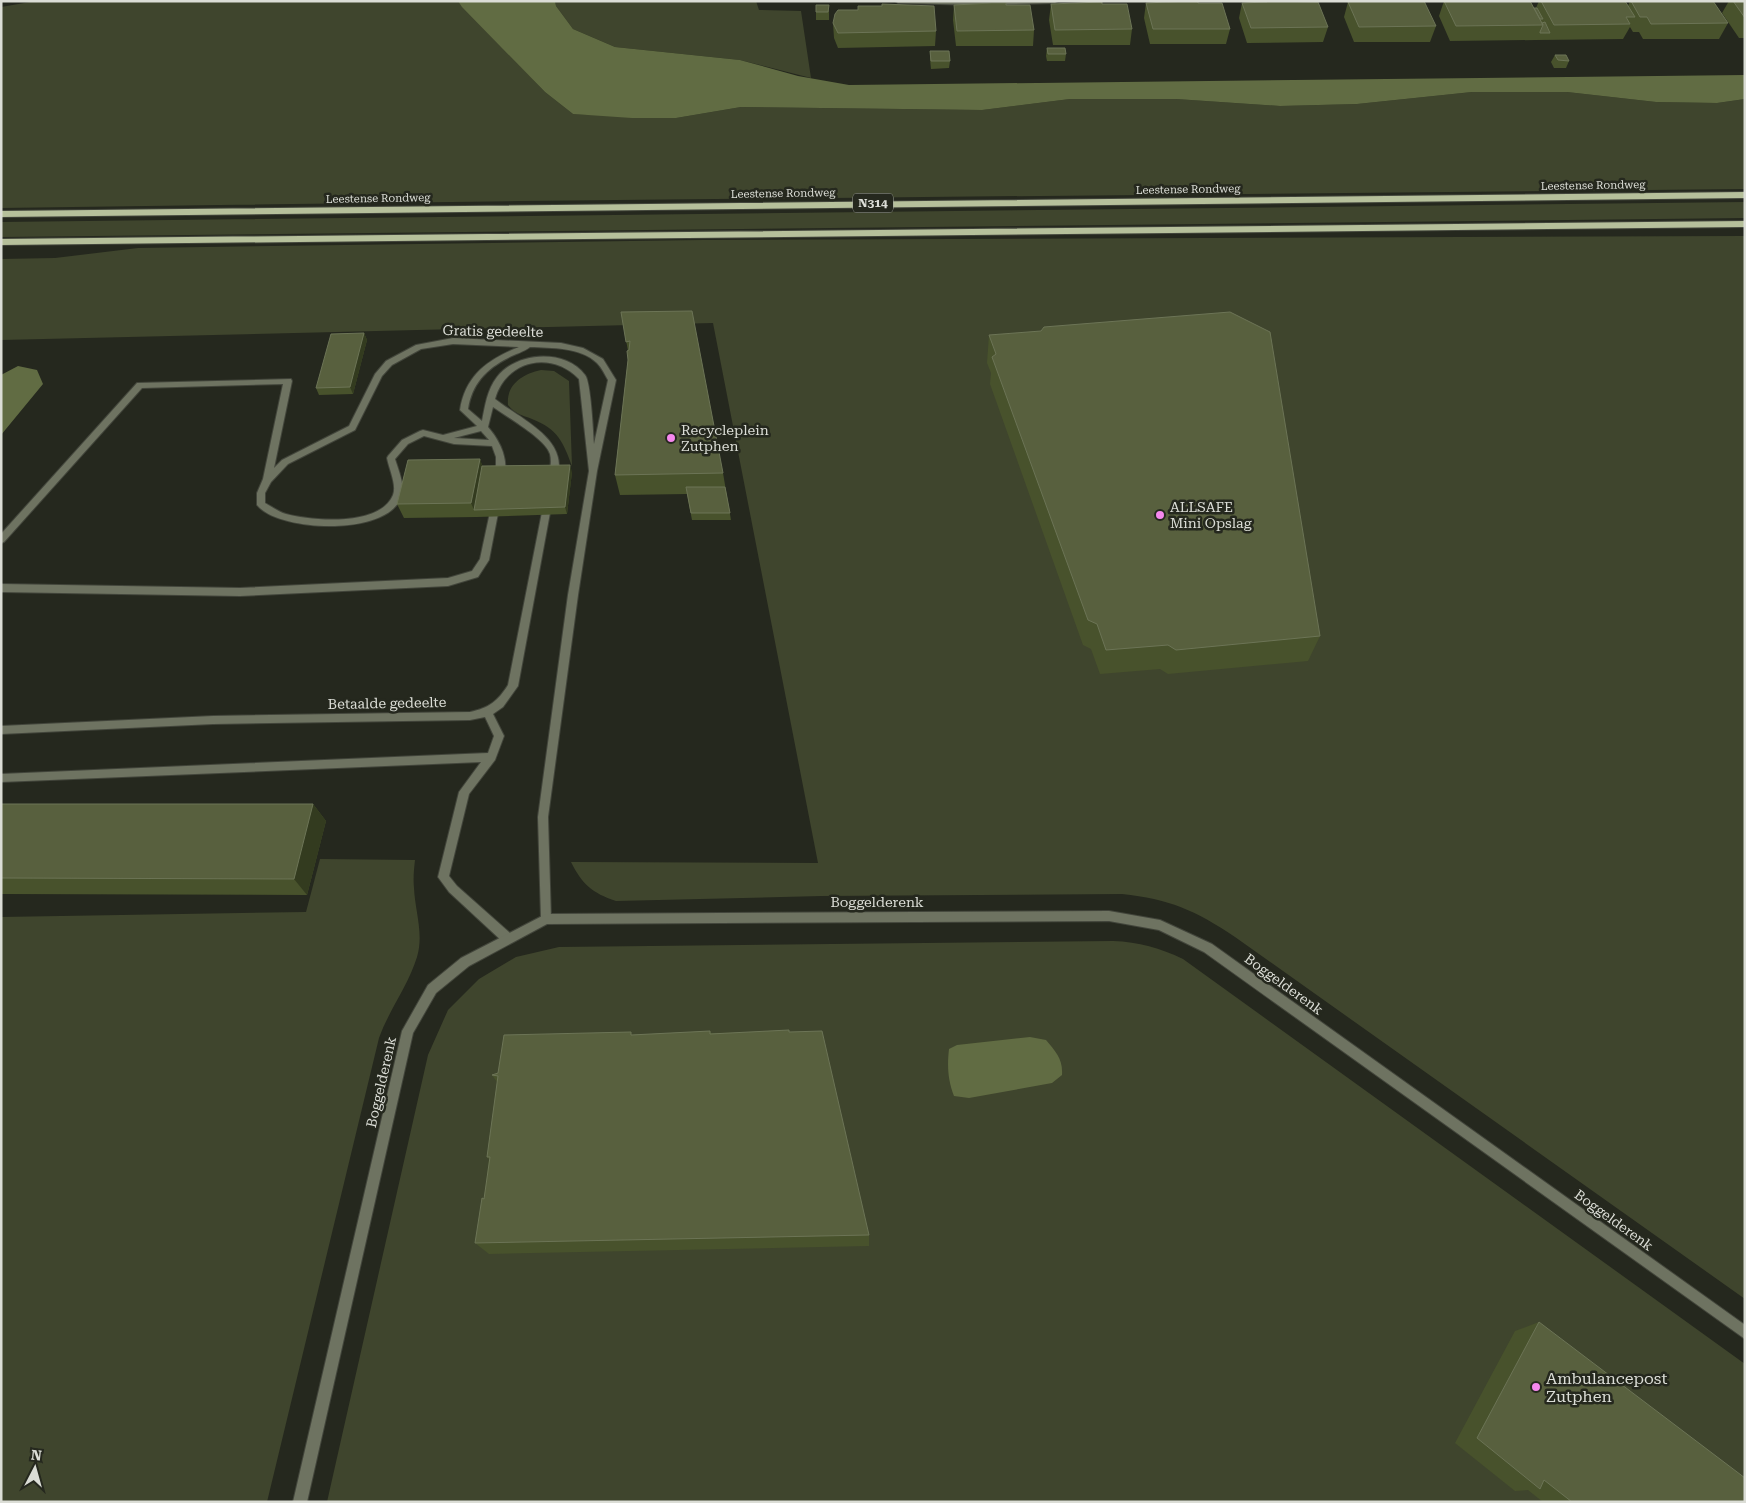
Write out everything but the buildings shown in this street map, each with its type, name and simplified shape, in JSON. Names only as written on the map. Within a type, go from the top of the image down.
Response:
[{"type":"main road","name":"Leestense Rondweg","points":[[1,214],[718,204],[1745,195]]},
{"type":"main road","name":"N314","points":[[1,242],[1745,224]]},
{"type":"street","points":[[898,1],[1055,1]]},
{"type":"street","name":"Gratis gedeelte","points":[[267,480],[285,462],[352,428],[379,374],[389,363],[406,353],[440,342],[453,341],[561,346],[582,351],[600,361],[612,380],[592,471]]},
{"type":"street","points":[[1,588],[240,592],[448,582],[475,574],[484,560],[493,524],[502,456],[484,427],[464,410],[464,399],[470,386],[492,362],[512,352],[532,346]]},
{"type":"street","points":[[484,427],[494,388],[500,378],[511,369],[530,361],[555,361],[578,370],[583,378],[586,388],[592,471],[543,817],[546,919]]},
{"type":"street","points":[[1,540],[140,385],[288,381],[267,480],[261,492],[261,505],[272,512],[306,521],[364,521],[377,516],[394,501],[398,492],[391,458],[398,448],[418,434],[426,433],[438,439],[464,443],[485,441],[495,443]]},
{"type":"street","points":[[492,401],[548,444],[554,455],[550,491],[513,686],[503,704],[488,713],[499,736],[491,757],[464,792],[443,877],[453,890],[507,938]]},
{"type":"street","points":[[438,439],[484,427]]},
{"type":"street","name":"Betaalde gedeelte","points":[[1,730],[213,720],[470,716],[488,713]]},
{"type":"street","points":[[1,778],[491,757]]},
{"type":"street","name":"Boggelderenk","points":[[300,1502],[408,1031],[432,989],[465,962],[507,938],[546,919],[1109,916],[1160,925],[1208,948],[1745,1333]]},
{"type":"shaded area","points":[[36,1],[458,1],[545,92],[573,114],[676,118],[741,107],[982,110],[1070,99],[1176,99],[1280,106],[1357,104],[1472,92],[1567,92],[1656,102],[1717,103],[1745,99],[1745,189],[1,208],[1,7]]},
{"type":"shaded area","points":[[458,1],[555,1],[556,6],[573,29],[615,47],[740,60],[798,76],[849,85],[1745,75],[1745,99],[1717,103],[1656,102],[1567,92],[1472,92],[1357,104],[1280,106],[1176,99],[1070,99],[982,110],[741,107],[676,118],[632,118],[573,114],[545,92]]},
{"type":"shaded area","points":[[555,1],[756,1],[759,10],[801,11],[811,78],[740,60],[615,47],[573,29],[556,6]]},
{"type":"shaded area","points":[[1745,202],[1745,218],[1,237],[1,222]]},
{"type":"shaded area","points":[[1745,236],[1745,1299],[1235,937],[1181,907],[1154,899],[1122,894],[822,896],[616,901],[600,895],[589,887],[579,876],[571,862],[818,863],[713,323],[1,340],[1,259],[55,258],[138,248],[702,240]]},
{"type":"shaded area","points":[[18,366],[37,370],[43,384],[1,435],[1,375]]},
{"type":"shaded area","points":[[541,370],[554,371],[569,381],[572,466],[566,450],[554,432],[541,423],[516,412],[508,405],[510,391],[517,381],[528,374]]},
{"type":"shaded area","points":[[320,859],[415,860],[414,885],[420,940],[417,957],[409,978],[379,1038],[267,1502],[1,1502],[1,917],[306,912]]},
{"type":"shaded area","points":[[1113,941],[1149,946],[1183,959],[1745,1364],[1745,1502],[327,1502],[428,1055],[448,1010],[479,979],[516,957],[559,947]]},
{"type":"shaded area","points":[[1030,1037],[1046,1040],[1058,1056],[1062,1075],[1052,1083],[969,1098],[954,1096],[948,1073],[949,1049],[957,1045]]},
{"type":"place","name":"Recycleplein Zutphen","points":[[671,438]]},
{"type":"place","name":"ALLSAFE Mini Opslag","points":[[1160,515]]},
{"type":"place","name":"Ambulancepost Zutphen","points":[[1536,1387]]}]
